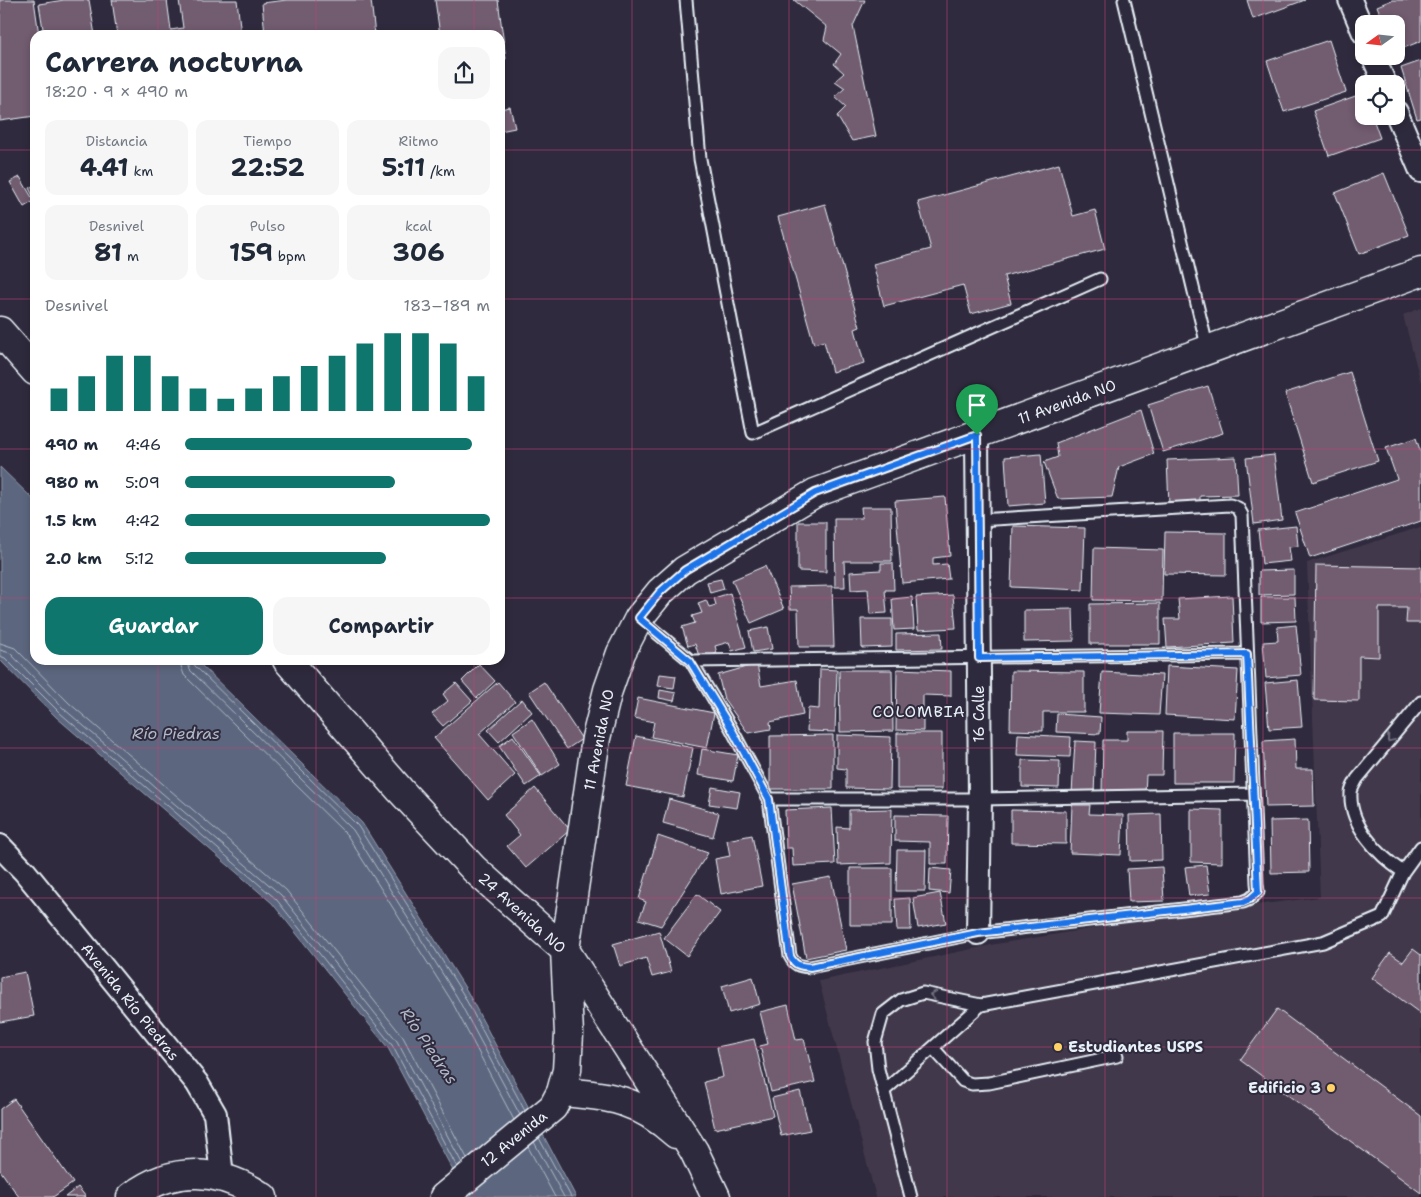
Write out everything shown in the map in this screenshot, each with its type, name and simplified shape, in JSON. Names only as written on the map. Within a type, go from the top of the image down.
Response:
[{"type":"street","points":[[1350,0],[1356,15]]},
{"type":"street","points":[[1402,125],[1421,171]]},
{"type":"street","name":"11 Avenida NO","points":[[565,950],[596,738],[608,690],[621,653],[639,618],[660,592],[685,570],[815,493],[1421,272]]},
{"type":"street","points":[[0,331],[30,366]]},
{"type":"street","name":"16 Calle","points":[[977,435],[980,799],[978,933]]},
{"type":"street","name":"24 Avenida NO","points":[[291,665],[400,790],[474,869],[565,950],[694,1151],[716,1197]]},
{"type":"street","name":"Avenida Río Piedras","points":[[0,846],[25,872],[197,1083],[215,1114],[222,1176]]},
{"type":"street","points":[[565,950],[569,1034],[567,1070],[557,1100],[604,1095],[634,1105],[658,1118],[694,1151]]},
{"type":"street","name":"12 Avenida","points":[[444,1197],[557,1100]]},
{"type":"street","points":[[131,1197],[165,1178],[190,1173],[222,1176],[250,1188],[263,1197]]},
{"type":"lane","points":[[686,0],[700,160],[753,433],[1100,279]]},
{"type":"lane","points":[[1124,0],[1208,350]]},
{"type":"lane","points":[[639,618],[690,661],[731,728],[769,799],[790,956],[793,962],[799,966],[810,967],[978,933],[1243,902],[1250,899],[1258,892],[1242,515],[1238,508],[1230,504],[978,520]]},
{"type":"lane","points":[[690,661],[1247,654]]},
{"type":"lane","points":[[1403,872],[1384,859],[1364,835],[1353,808],[1351,792],[1357,779],[1421,702]]},
{"type":"lane","points":[[769,799],[980,799],[1253,794]]},
{"type":"lane","points":[[911,1197],[885,1090],[878,1069],[875,1042],[883,1014],[901,1000],[923,993],[981,1005],[1323,942],[1382,917],[1403,872],[1421,847]]},
{"type":"lane","points":[[885,1090],[981,1005]]},
{"type":"lane","points":[[933,1048],[958,1076],[972,1084],[989,1083],[1117,1056]]},
{"type":"shaded area","points":[[1421,308],[1421,383],[1403,315]]},
{"type":"shaded area","points":[[1421,527],[1421,1197],[876,1197],[819,981],[996,944],[1176,915],[1320,897],[1307,563]]},
{"type":"water","name":"Río Piedras","points":[[0,467],[30,496],[30,665],[201,665],[362,823],[467,991],[576,1197],[467,1197],[388,1048],[272,903],[56,717],[0,660]]},
{"type":"building","points":[[0,0],[34,0],[38,30],[30,30],[30,117],[0,121]]},
{"type":"building","points":[[64,0],[89,0],[94,30],[43,30],[39,4]]},
{"type":"building","points":[[112,0],[167,0],[171,30],[116,30]]},
{"type":"building","points":[[179,0],[237,0],[240,30],[171,30],[183,28]]},
{"type":"building","points":[[287,0],[371,0],[374,30],[265,30],[262,3]]},
{"type":"building","points":[[435,0],[498,0],[502,30],[439,30]]},
{"type":"building","points":[[794,0],[865,0],[853,26],[876,136],[852,141],[837,116],[846,107],[835,97],[845,88],[835,81],[844,73],[834,64],[841,54],[824,40],[827,27]]},
{"type":"building","points":[[1247,0],[1305,0],[1253,19]]},
{"type":"building","points":[[1392,0],[1421,0],[1421,41],[1405,47],[1405,15],[1380,15],[1377,6]]},
{"type":"building","points":[[1329,40],[1346,92],[1284,112],[1267,61]]},
{"type":"building","points":[[1421,61],[1421,118],[1417,119],[1405,81],[1405,75],[1403,75],[1401,68]]},
{"type":"building","points":[[1355,96],[1355,125],[1375,125],[1380,138],[1329,156],[1313,111]]},
{"type":"building","points":[[510,107],[515,128],[505,130],[505,108]]},
{"type":"building","points":[[1059,164],[1073,216],[1095,210],[1105,249],[1004,276],[1011,303],[971,314],[963,285],[884,306],[873,264],[931,249],[918,202]]},
{"type":"building","points":[[1384,173],[1409,235],[1359,254],[1335,193]]},
{"type":"building","points":[[20,177],[30,194],[30,203],[24,207],[10,182]]},
{"type":"building","points":[[825,204],[860,327],[855,329],[864,363],[832,372],[824,341],[814,344],[778,217]]},
{"type":"building","points":[[1350,372],[1378,461],[1313,482],[1285,393]]},
{"type":"building","points":[[1208,386],[1223,433],[1163,452],[1148,405]]},
{"type":"building","points":[[1141,410],[1154,454],[1119,467],[1112,497],[1058,499],[1044,462],[1058,457],[1056,443]]},
{"type":"building","points":[[1416,438],[1421,453],[1421,521],[1310,558],[1295,513],[1397,479],[1386,448]]},
{"type":"building","points":[[1041,454],[1045,503],[1008,506],[1005,457]]},
{"type":"building","points":[[1274,455],[1282,520],[1254,524],[1246,458]]},
{"type":"building","points":[[1236,457],[1238,495],[1200,496],[1200,504],[1169,505],[1167,460]]},
{"type":"building","points":[[945,497],[950,556],[933,558],[933,565],[947,564],[949,579],[902,583],[895,501]]},
{"type":"building","points":[[861,507],[891,507],[892,561],[844,561],[845,587],[835,587],[834,518],[862,518]]},
{"type":"building","points":[[798,522],[826,522],[826,572],[798,571]]},
{"type":"building","points":[[1013,526],[1085,528],[1083,590],[1011,587]]},
{"type":"building","points":[[1296,526],[1298,546],[1289,547],[1291,561],[1262,564],[1258,530]]},
{"type":"building","points":[[1165,532],[1226,533],[1226,575],[1164,574]]},
{"type":"building","points":[[1094,548],[1163,550],[1162,601],[1093,600]]},
{"type":"building","points":[[881,563],[893,563],[894,590],[885,590],[887,613],[870,614],[868,589],[851,590],[850,572],[881,570]]},
{"type":"building","points":[[1316,565],[1421,567],[1421,623],[1406,623],[1407,608],[1379,608],[1379,657],[1359,656],[1359,701],[1314,700]]},
{"type":"building","points":[[765,566],[784,609],[751,623],[732,580]]},
{"type":"building","points":[[1294,570],[1294,594],[1259,595],[1259,571]]},
{"type":"building","points":[[721,579],[724,589],[710,593],[707,582]]},
{"type":"building","points":[[832,586],[834,647],[799,647],[798,609],[790,609],[789,587]]},
{"type":"building","points":[[730,593],[746,647],[732,651],[729,642],[715,646],[717,653],[700,659],[695,644],[688,646],[682,627],[695,623],[692,616],[702,613],[698,603],[706,600],[709,607],[716,605],[714,598]]},
{"type":"building","points":[[953,595],[956,628],[918,630],[916,597]]},
{"type":"building","points":[[1232,596],[1234,643],[1167,647],[1165,619],[1180,619],[1178,599]]},
{"type":"building","points":[[912,597],[914,629],[894,630],[892,599]]},
{"type":"building","points":[[1261,597],[1295,597],[1296,621],[1261,622]]},
{"type":"building","points":[[1160,603],[1160,644],[1090,644],[1090,604]]},
{"type":"building","points":[[1073,609],[1074,641],[1024,642],[1024,610]]},
{"type":"building","points":[[861,619],[892,619],[892,647],[862,648]]},
{"type":"building","points":[[1296,625],[1301,675],[1266,678],[1263,642],[1278,641],[1277,627]]},
{"type":"building","points":[[768,627],[772,649],[753,652],[749,631]]},
{"type":"building","points":[[941,633],[942,649],[896,650],[896,634]]},
{"type":"building","points":[[757,664],[761,686],[797,680],[803,715],[770,722],[771,729],[748,733],[724,699],[718,675]]},
{"type":"building","points":[[480,665],[495,681],[477,698],[462,681]]},
{"type":"building","points":[[1167,666],[1238,670],[1235,719],[1165,715]]},
{"type":"building","points":[[820,669],[837,670],[835,732],[807,731],[808,708],[819,709]]},
{"type":"building","points":[[897,669],[951,671],[951,696],[923,695],[923,731],[896,730]]},
{"type":"building","points":[[839,670],[892,670],[893,731],[840,732]]},
{"type":"building","points":[[1011,671],[1084,672],[1084,712],[1043,712],[1043,731],[1010,730]]},
{"type":"building","points":[[1102,672],[1162,675],[1159,715],[1099,713]]},
{"type":"building","points":[[660,674],[676,676],[674,688],[658,686]]},
{"type":"building","points":[[1298,680],[1302,727],[1269,729],[1265,683]]},
{"type":"building","points":[[498,682],[515,702],[479,734],[515,775],[488,800],[434,738]]},
{"type":"building","points":[[544,682],[582,739],[567,749],[529,692]]},
{"type":"building","points":[[456,683],[472,701],[443,726],[432,714],[448,701],[443,694]]},
{"type":"building","points":[[660,690],[676,693],[674,701],[659,698]]},
{"type":"building","points":[[638,698],[714,713],[707,748],[651,737],[654,722],[634,718]]},
{"type":"building","points":[[522,699],[532,712],[499,742],[488,730]]},
{"type":"building","points":[[1057,714],[1101,717],[1100,734],[1056,732]]},
{"type":"building","points":[[532,719],[560,764],[542,776],[513,732]]},
{"type":"building","points":[[1127,731],[1163,731],[1162,775],[1146,775],[1145,794],[1102,793],[1103,740],[1127,740]]},
{"type":"building","points":[[897,733],[942,733],[942,789],[897,789]]},
{"type":"building","points":[[1173,733],[1235,733],[1234,783],[1173,783]]},
{"type":"building","points":[[1018,734],[1071,737],[1070,757],[1017,755]]},
{"type":"building","points":[[833,735],[833,789],[770,789],[770,736]]},
{"type":"building","points":[[837,735],[891,737],[890,789],[846,788],[846,769],[837,768]]},
{"type":"building","points":[[513,736],[541,776],[526,786],[499,746]]},
{"type":"building","points":[[636,736],[693,748],[683,797],[626,786]]},
{"type":"building","points":[[1295,739],[1296,769],[1313,769],[1314,806],[1266,807],[1263,741]]},
{"type":"building","points":[[1075,741],[1096,742],[1094,795],[1072,794]]},
{"type":"building","points":[[702,749],[738,755],[733,781],[698,775]]},
{"type":"building","points":[[1022,760],[1060,761],[1059,788],[1022,787]]},
{"type":"building","points":[[712,787],[740,792],[737,808],[709,804]]},
{"type":"building","points":[[535,788],[570,830],[526,868],[507,846],[520,835],[504,815]]},
{"type":"building","points":[[669,799],[719,813],[713,837],[663,823]]},
{"type":"building","points":[[1072,805],[1090,805],[1089,814],[1123,815],[1121,855],[1070,853]]},
{"type":"building","points":[[832,808],[835,864],[793,866],[792,848],[786,848],[785,810]]},
{"type":"building","points":[[892,809],[891,863],[838,865],[837,827],[849,828],[849,810]]},
{"type":"building","points":[[1191,809],[1222,810],[1222,863],[1191,862]]},
{"type":"building","points":[[1011,810],[1066,811],[1066,844],[1011,843]]},
{"type":"building","points":[[1161,814],[1162,860],[1130,861],[1129,815]]},
{"type":"building","points":[[895,815],[948,816],[947,864],[930,864],[930,842],[895,841]]},
{"type":"building","points":[[1308,820],[1309,872],[1271,873],[1270,821]]},
{"type":"building","points":[[752,835],[762,886],[721,894],[715,859],[730,856],[727,840]]},
{"type":"building","points":[[658,836],[708,853],[661,926],[639,919],[646,902],[639,899]]},
{"type":"building","points":[[897,850],[926,850],[925,891],[896,891]]},
{"type":"building","points":[[1206,865],[1210,894],[1189,896],[1185,867]]},
{"type":"building","points":[[1162,867],[1164,901],[1129,902],[1127,869]]},
{"type":"building","points":[[850,868],[892,868],[892,925],[850,925]]},
{"type":"building","points":[[930,868],[951,870],[949,893],[929,891]]},
{"type":"building","points":[[831,877],[846,950],[806,958],[792,884]]},
{"type":"building","points":[[940,893],[946,923],[918,928],[913,898]]},
{"type":"building","points":[[697,894],[720,912],[687,956],[664,938]]},
{"type":"building","points":[[910,898],[911,930],[897,930],[895,899]]},
{"type":"building","points":[[659,931],[671,972],[652,977],[646,958],[620,966],[613,944]]},
{"type":"building","points":[[1413,949],[1421,955],[1421,1014],[1372,978],[1390,953],[1403,962]]},
{"type":"building","points":[[25,972],[34,1016],[0,1022],[0,977]]},
{"type":"building","points":[[753,977],[760,1004],[729,1013],[722,986]]},
{"type":"building","points":[[788,1005],[796,1040],[804,1039],[815,1082],[771,1092],[760,1046],[768,1044],[760,1012]]},
{"type":"building","name":"Edificio 3","points":[[1277,1009],[1421,1116],[1421,1193],[1240,1060]]},
{"type":"building","points":[[754,1039],[773,1116],[715,1129],[704,1082],[723,1077],[717,1047]]},
{"type":"building","points":[[800,1091],[810,1130],[781,1136],[772,1098]]},
{"type":"building","points":[[14,1099],[73,1183],[53,1197],[19,1197],[0,1170],[0,1109]]},
{"type":"building","points":[[78,1187],[86,1197],[65,1197]]},
{"type":"place","name":"Estudiantes USPS","points":[[1058,1047]]},
{"type":"place","name":"Edificio 3","points":[[1331,1088]]},
{"type":"district","name":"COLOMBIA","points":[[919,711]]},
{"type":"route","points":[[977,435],[979,658],[1247,654],[1258,892],[1243,902],[978,933],[810,967],[799,966],[793,962],[790,956],[769,799],[731,728],[690,661],[639,618],[660,592],[685,570],[815,493],[977,435]]}]
